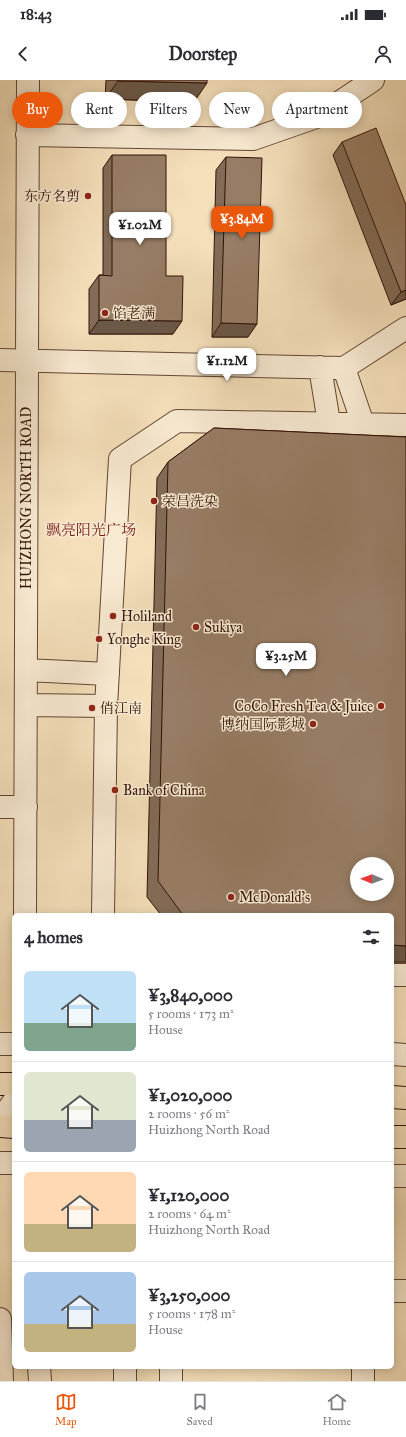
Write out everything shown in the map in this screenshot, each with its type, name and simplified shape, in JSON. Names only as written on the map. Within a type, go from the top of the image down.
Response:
[{"type":"main road","points":[[0,1084],[12,1084]]},
{"type":"main road","points":[[394,1098],[406,1098]]},
{"type":"main road","points":[[0,1126],[12,1127]]},
{"type":"main road","points":[[394,1137],[406,1137]]},
{"type":"street","name":"HUIZHONG NORTH ROAD","points":[[25,913],[28,80]]},
{"type":"street","points":[[27,135],[253,139],[319,116],[373,80]]},
{"type":"street","points":[[0,360],[344,368],[406,328]]},
{"type":"street","points":[[320,367],[329,423]]},
{"type":"street","points":[[344,368],[362,424]]},
{"type":"street","points":[[103,913],[106,706],[120,459],[176,421],[406,425]]},
{"type":"street","points":[[26,670],[108,674]]},
{"type":"street","points":[[26,706],[106,706]]},
{"type":"street","points":[[0,807],[26,807]]},
{"type":"street","points":[[394,975],[406,975]]},
{"type":"street","points":[[0,1044],[12,1044]]},
{"type":"street","points":[[394,1054],[406,1055]]},
{"type":"street","points":[[0,1121],[12,1104]]},
{"type":"street","points":[[0,1163],[12,1163]]},
{"type":"street","points":[[394,1176],[406,1176]]},
{"type":"street","points":[[394,1291],[406,1291]]},
{"type":"street","points":[[0,1319],[2,1381]]},
{"type":"street","points":[[39,1369],[40,1381]]},
{"type":"street","points":[[124,1381],[125,1369]]},
{"type":"street","points":[[171,1369],[171,1381]]},
{"type":"street","points":[[363,1369],[363,1381]]},
{"type":"building","points":[[207,80],[207,83],[118,81]]},
{"type":"building","points":[[376,128],[406,205],[406,290],[401,292],[342,142]]},
{"type":"building","points":[[112,155],[166,155],[166,276],[183,276],[182,321],[99,320],[99,275],[112,276]]},
{"type":"building","points":[[226,157],[262,158],[257,324],[221,323]]},
{"type":"building","points":[[214,428],[406,437],[406,946],[394,945],[394,913],[182,913],[158,881],[168,462]]},
{"type":"place","name":"东方名剪","points":[[88,196]]},
{"type":"place","name":"馅老满","points":[[105,313]]},
{"type":"place","name":"荣昌洗染","points":[[154,501]]},
{"type":"place","name":"Holiland","points":[[113,616]]},
{"type":"place","name":"Sukiya","points":[[196,627]]},
{"type":"place","name":"Yonghe King","points":[[99,639]]},
{"type":"place","name":"CoCo Fresh Tea & Juice","points":[[381,706]]},
{"type":"place","name":"俏江南","points":[[92,708]]},
{"type":"place","name":"博纳国际影城","points":[[313,724]]},
{"type":"place","name":"Bank of China","points":[[115,790]]},
{"type":"place","name":"McDonald's","points":[[231,897]]},
{"type":"district","name":"飘亮阳光广场","points":[[91,530]]}]
